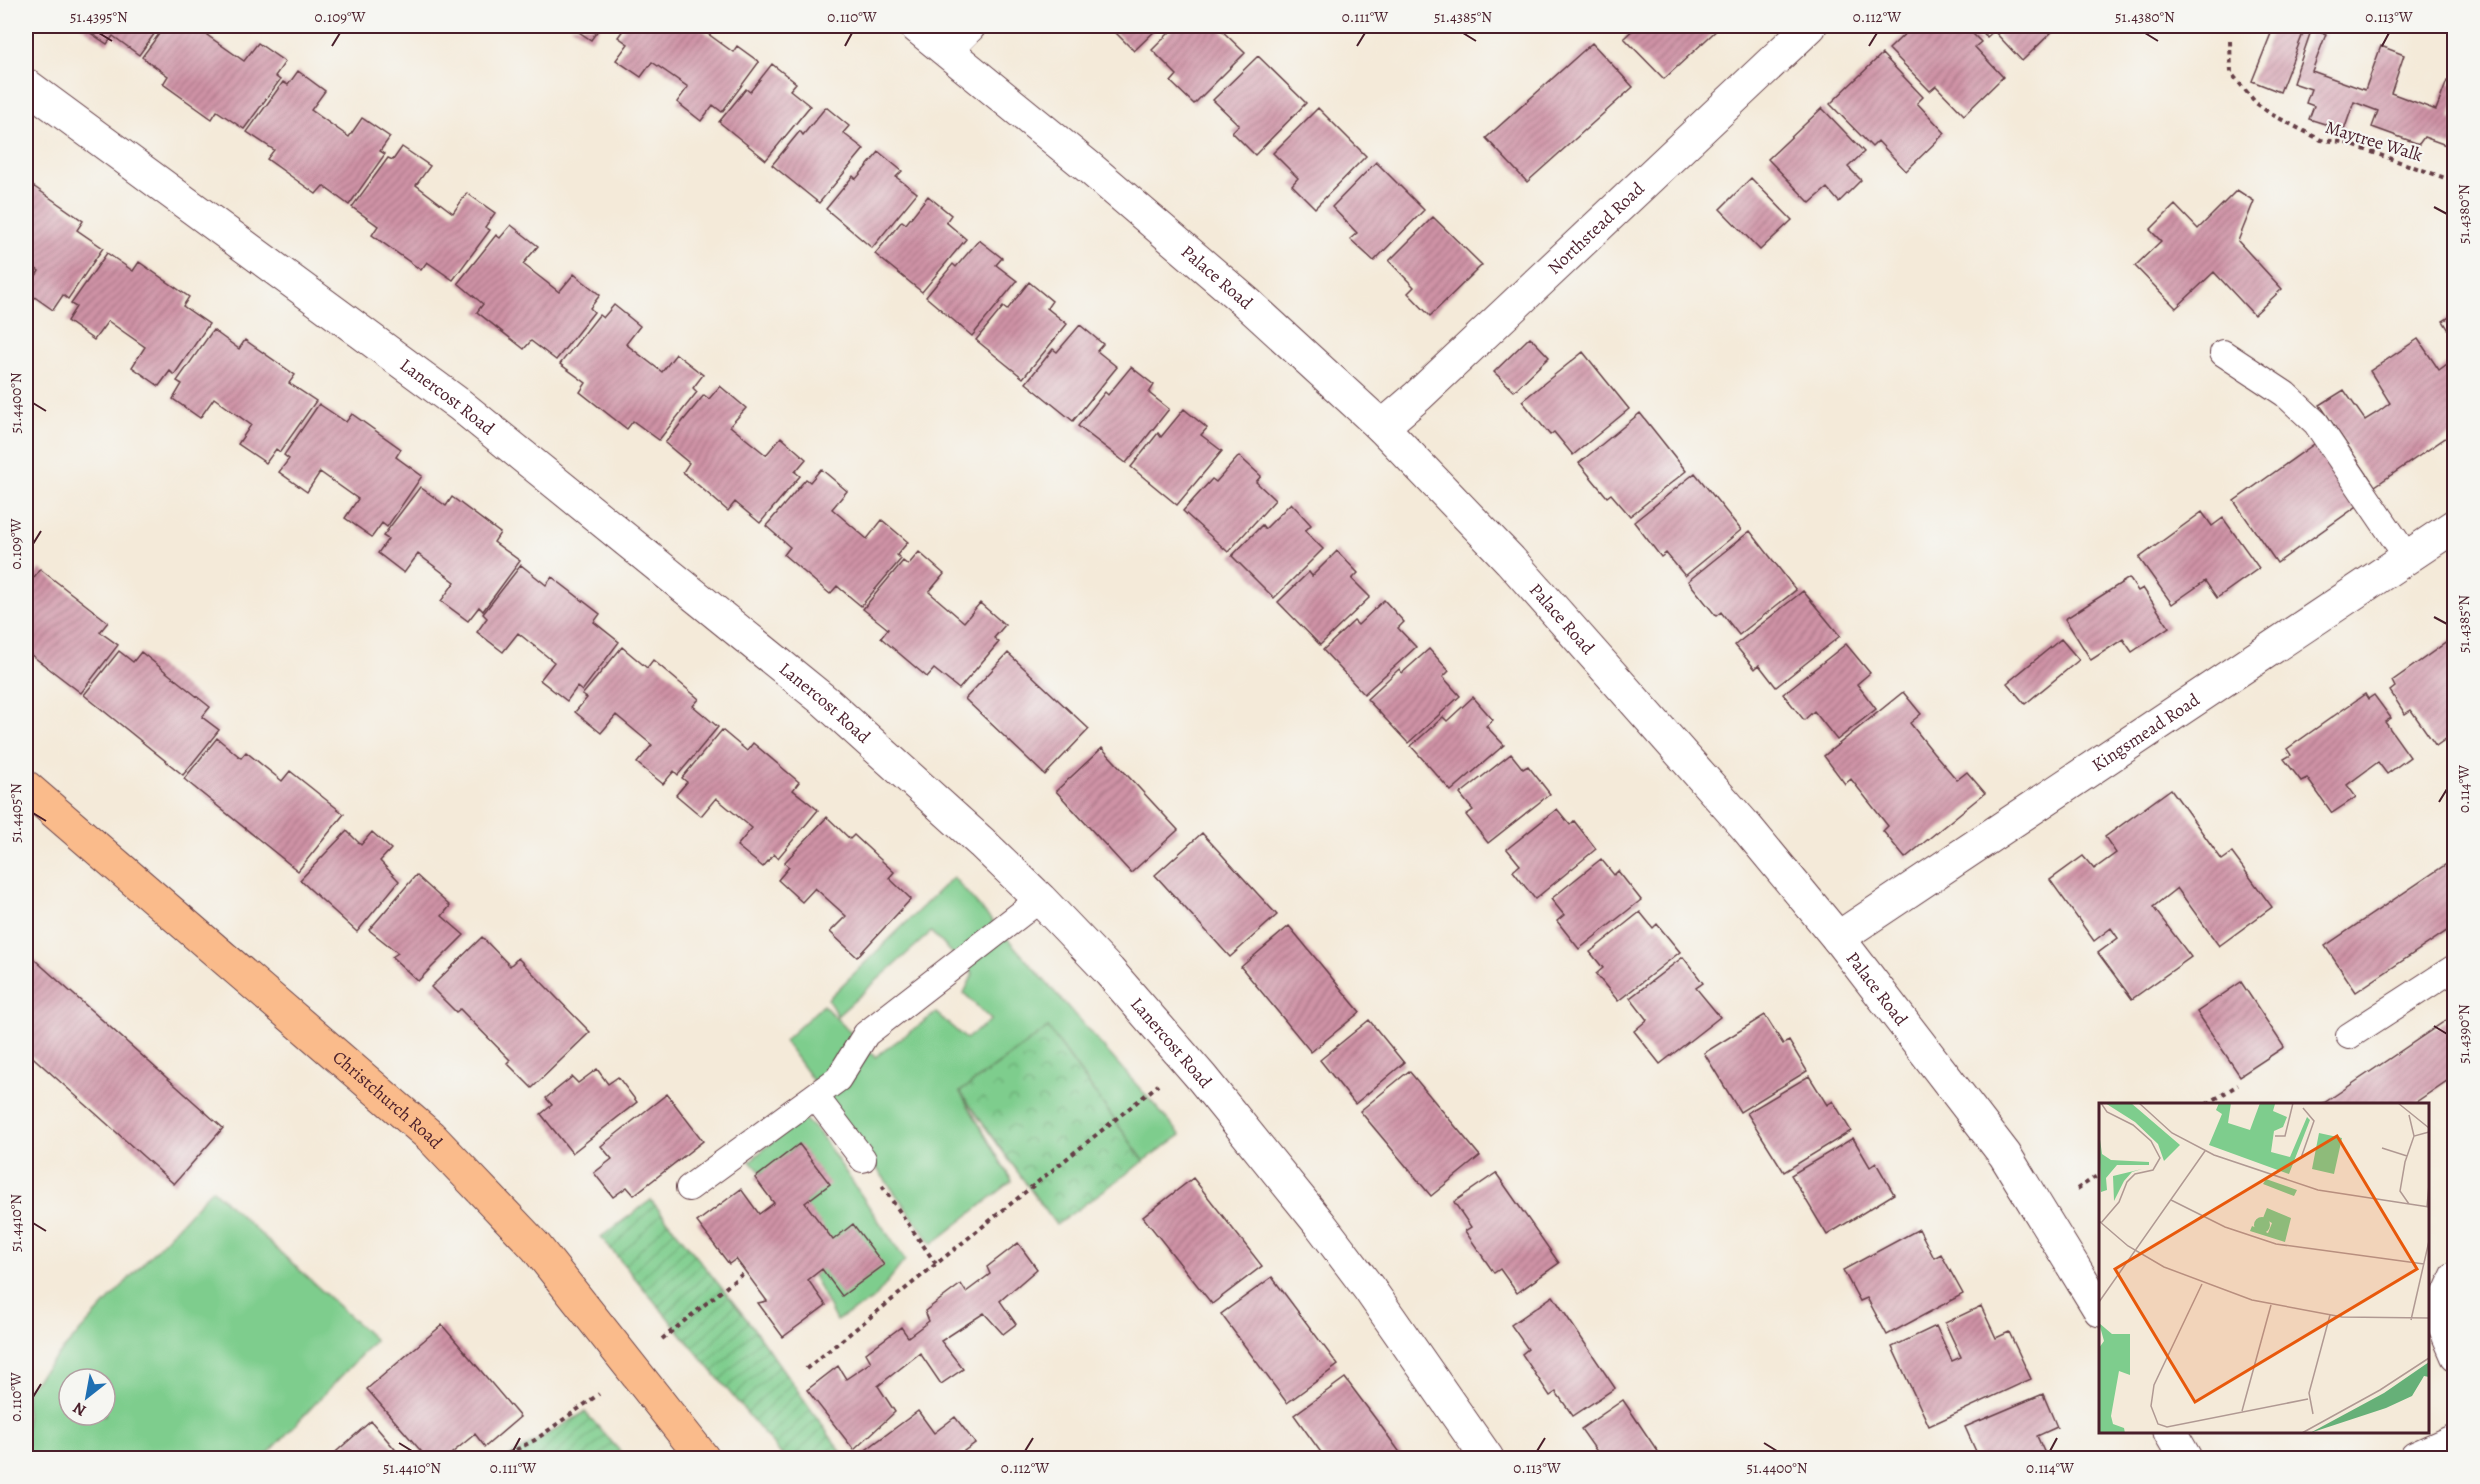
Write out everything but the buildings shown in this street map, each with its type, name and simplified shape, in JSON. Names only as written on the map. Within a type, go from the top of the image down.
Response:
[{"type":"highway","name":"Christchurch Road","points":[[26,787],[430,1136],[536,1248],[703,1458]]},
{"type":"street","name":"Palace Road","points":[[916,26],[1091,169],[1221,280],[1382,427],[1510,560],[1747,828],[1838,938],[2005,1155],[2099,1308]]},
{"type":"street","points":[[946,50],[969,26]]},
{"type":"street","name":"Northstead Road","points":[[1382,427],[1418,396],[1810,26]]},
{"type":"street","name":"Lanercost Road","points":[[26,85],[460,405],[826,702],[933,797],[1040,899],[1156,1024],[1314,1216],[1409,1344],[1487,1458]]},
{"type":"street","name":"Kingsmead Road","points":[[1838,938],[2454,526]]},
{"type":"street","points":[[2171,1433],[2185,1458]]},
{"type":"street","points":[[2416,1458],[2454,1441]]},
{"type":"lane","points":[[2223,353],[2285,394],[2316,423],[2407,557]]},
{"type":"lane","points":[[689,1188],[838,1079],[866,1034],[1040,899]]},
{"type":"lane","points":[[2349,1036],[2454,968]]},
{"type":"lane","points":[[815,1096],[863,1159]]},
{"type":"lane","points":[[2454,1275],[2436,1315],[2454,1357]]},
{"type":"path","name":"Maytree Walk","points":[[2230,41],[2231,73],[2256,103],[2271,114],[2321,140],[2343,142],[2454,181]]},
{"type":"path","points":[[806,1369],[1160,1084]]},
{"type":"path","points":[[2209,1103],[2238,1085]]},
{"type":"path","points":[[863,1159],[936,1264]]},
{"type":"path","points":[[2077,1189],[2099,1175]]},
{"type":"path","points":[[662,1339],[745,1272]]},
{"type":"path","points":[[500,1458],[535,1440],[599,1394]]},
{"type":"green space","points":[[953,877],[1181,1135],[1144,1161],[1048,1028],[960,1092],[1012,1181],[932,1244],[784,1041],[823,1005],[875,1057],[936,1013],[966,1039],[991,1020],[964,993],[973,974],[931,932],[837,1016],[828,999]]},
{"type":"green space","points":[[1048,1028],[1144,1161],[1056,1225],[960,1092]]},
{"type":"green space","points":[[802,1117],[820,1134],[905,1260],[874,1299],[836,1321],[762,1173],[750,1161]]},
{"type":"green space","points":[[212,1189],[375,1340],[264,1458],[26,1458],[26,1390]]},
{"type":"green space","points":[[651,1200],[749,1322],[844,1456],[840,1458],[784,1458],[601,1237]]},
{"type":"green space","points":[[585,1412],[626,1458],[507,1458]]}]
